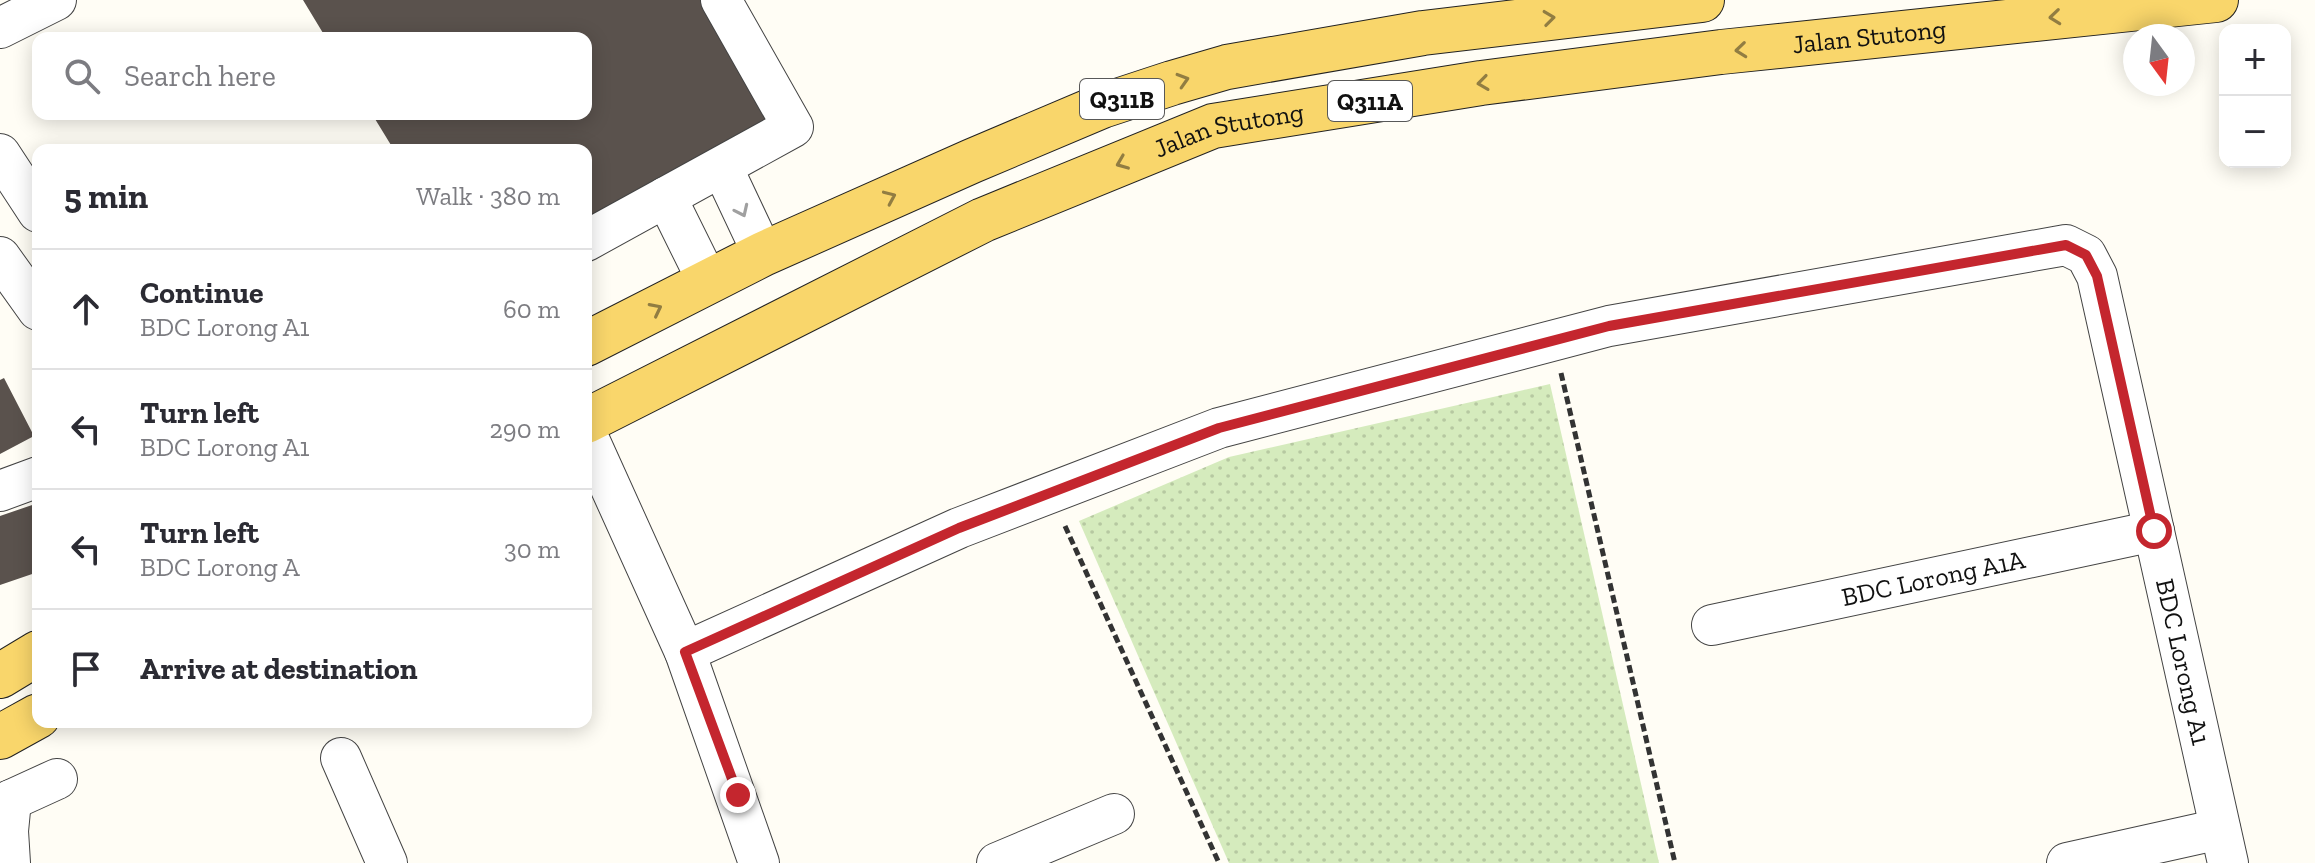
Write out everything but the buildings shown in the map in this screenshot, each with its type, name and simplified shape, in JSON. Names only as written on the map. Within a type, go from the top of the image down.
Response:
[{"type":"main road","name":"Q311B","points":[[592,341],[763,254],[1102,106],[1227,67],[1423,33],[1702,0]]},
{"type":"main road","name":"Jalan Stutong","points":[[592,418],[983,220],[1213,126],[1481,83],[1721,52],[2216,0]]},
{"type":"main road","points":[[0,676],[32,657]]},
{"type":"main road","points":[[0,737],[32,719]]},
{"type":"street","points":[[0,28],[56,0]]},
{"type":"street","points":[[592,238],[793,127],[721,0]]},
{"type":"street","points":[[0,154],[32,203]]},
{"type":"street","points":[[722,167],[763,254]]},
{"type":"street","points":[[666,197],[708,282]]},
{"type":"street","name":"BDC Lorong A1","points":[[685,652],[959,528],[1219,428],[1609,326],[2066,245],[2086,255],[2097,276],[2224,846]]},
{"type":"street","points":[[0,257],[32,302]]},
{"type":"street","points":[[592,446],[685,652],[738,795],[759,863]]},
{"type":"street","points":[[0,491],[32,479]]},
{"type":"street","name":"BDC Lorong A1A","points":[[1712,625],[2154,531]]},
{"type":"street","points":[[341,758],[387,863]]},
{"type":"street","points":[[10,863],[6,802],[57,779]]},
{"type":"street","points":[[997,863],[1114,814]]},
{"type":"street","points":[[2067,863],[2224,846]]},
{"type":"path","points":[[1554,340],[1675,863]]},
{"type":"path","points":[[1049,493],[1219,863]]},
{"type":"green space","points":[[1550,384],[1659,863],[1229,863],[1079,521],[1229,457]]},
{"type":"route","points":[[738,795],[685,652],[959,528],[1219,428],[1609,326],[2066,245],[2086,255],[2097,276],[2154,531]]}]
